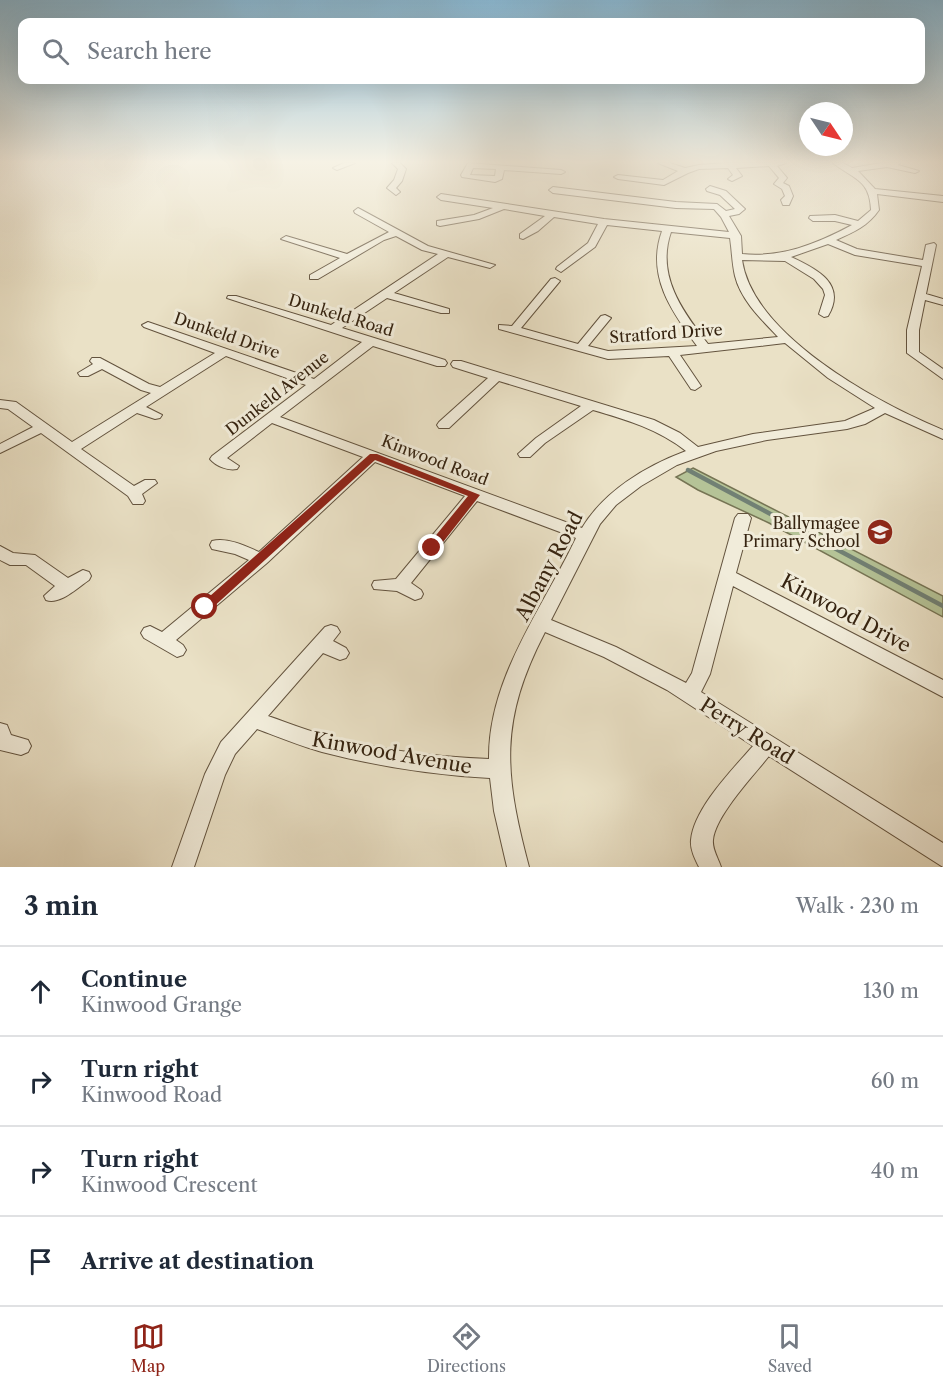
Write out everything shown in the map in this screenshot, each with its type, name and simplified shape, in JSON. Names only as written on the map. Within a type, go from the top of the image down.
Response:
[{"type":"street","points":[[480,203],[604,222],[735,236]]},
{"type":"street","points":[[661,203],[717,207],[724,213],[735,236],[742,282],[760,312],[831,377],[885,408],[943,435]]},
{"type":"street","points":[[724,213],[741,209],[735,203]]},
{"type":"street","points":[[738,257],[769,259],[782,257],[827,240],[861,225],[872,216],[875,210],[874,203]]},
{"type":"street","points":[[440,223],[476,217],[502,207]]},
{"type":"street","points":[[356,214],[425,248],[481,266]]},
{"type":"street","points":[[523,236],[552,214]]},
{"type":"street","points":[[809,218],[835,218],[861,225]]},
{"type":"street","points":[[561,269],[589,249],[604,222]]},
{"type":"street","points":[[667,229],[659,254],[669,294],[674,306],[705,349]]},
{"type":"street","points":[[315,274],[394,233]]},
{"type":"street","points":[[827,240],[855,252],[927,261],[943,260]]},
{"type":"street","points":[[287,242],[348,257]]},
{"type":"street","points":[[931,244],[914,330],[913,353],[939,370]]},
{"type":"street","points":[[332,330],[444,255]]},
{"type":"street","points":[[782,257],[807,268],[827,288],[830,295],[824,314]]},
{"type":"street","name":"Stratford Drive","points":[[555,281],[508,329],[580,349],[620,356],[787,339]]},
{"type":"street","name":"Dunkeld Road","points":[[250,294],[235,299],[437,362],[422,369]]},
{"type":"street","points":[[386,294],[443,307]]},
{"type":"street","points":[[920,296],[943,302]]},
{"type":"street","points":[[580,349],[605,318]]},
{"type":"street","name":"Dunkeld Drive","points":[[148,331],[161,330],[316,384]]},
{"type":"street","name":"Dunkeld Avenue","points":[[232,466],[217,459],[370,342]]},
{"type":"street","points":[[73,448],[138,409],[224,352]]},
{"type":"street","points":[[672,352],[695,386]]},
{"type":"street","points":[[84,373],[99,363],[145,387],[163,392]]},
{"type":"street","points":[[457,364],[649,423],[675,436],[697,453]]},
{"type":"street","points":[[444,425],[462,416],[497,376]]},
{"type":"street","points":[[0,404],[11,405],[73,448],[136,497],[150,483]]},
{"type":"street","points":[[525,454],[543,446],[591,405]]},
{"type":"street","name":"Albany Road","points":[[518,867],[509,836],[499,769],[503,715],[517,673],[603,508],[638,482],[671,462],[746,440],[829,429],[861,422],[885,408]]},
{"type":"street","points":[[138,409],[155,416]]},
{"type":"street","name":"Kinwood Road","points":[[271,418],[587,536]]},
{"type":"street","points":[[0,449],[42,427]]},
{"type":"street","points":[[163,641],[261,559],[373,456]]},
{"type":"street","points":[[380,585],[408,590],[474,495]]},
{"type":"street","points":[[689,694],[701,674],[743,518]]},
{"type":"street","points":[[218,545],[239,549],[261,559]]},
{"type":"street","points":[[0,552],[10,559],[29,559],[67,586]]},
{"type":"street","points":[[52,596],[83,576]]},
{"type":"street","name":"Kinwood Drive","points":[[728,576],[943,689]]},
{"type":"street","name":"Perry Road","points":[[542,624],[610,652],[689,694],[943,855]]},
{"type":"street","points":[[183,867],[215,774],[228,748],[326,637],[340,652]]},
{"type":"street","name":"Kinwood Avenue","points":[[252,719],[321,743],[350,749],[453,767],[499,769]]},
{"type":"street","points":[[710,867],[703,852],[702,838],[710,817],[767,743]]},
{"type":"green space","points":[[693,468],[943,596],[943,617],[769,523],[698,490],[676,477]]},
{"type":"waterway","points":[[688,470],[943,606]]},
{"type":"place","name":"Ballymagee Primary School","points":[[880,532]]},
{"type":"route","points":[[205,607],[373,456],[474,495],[432,548]]}]
